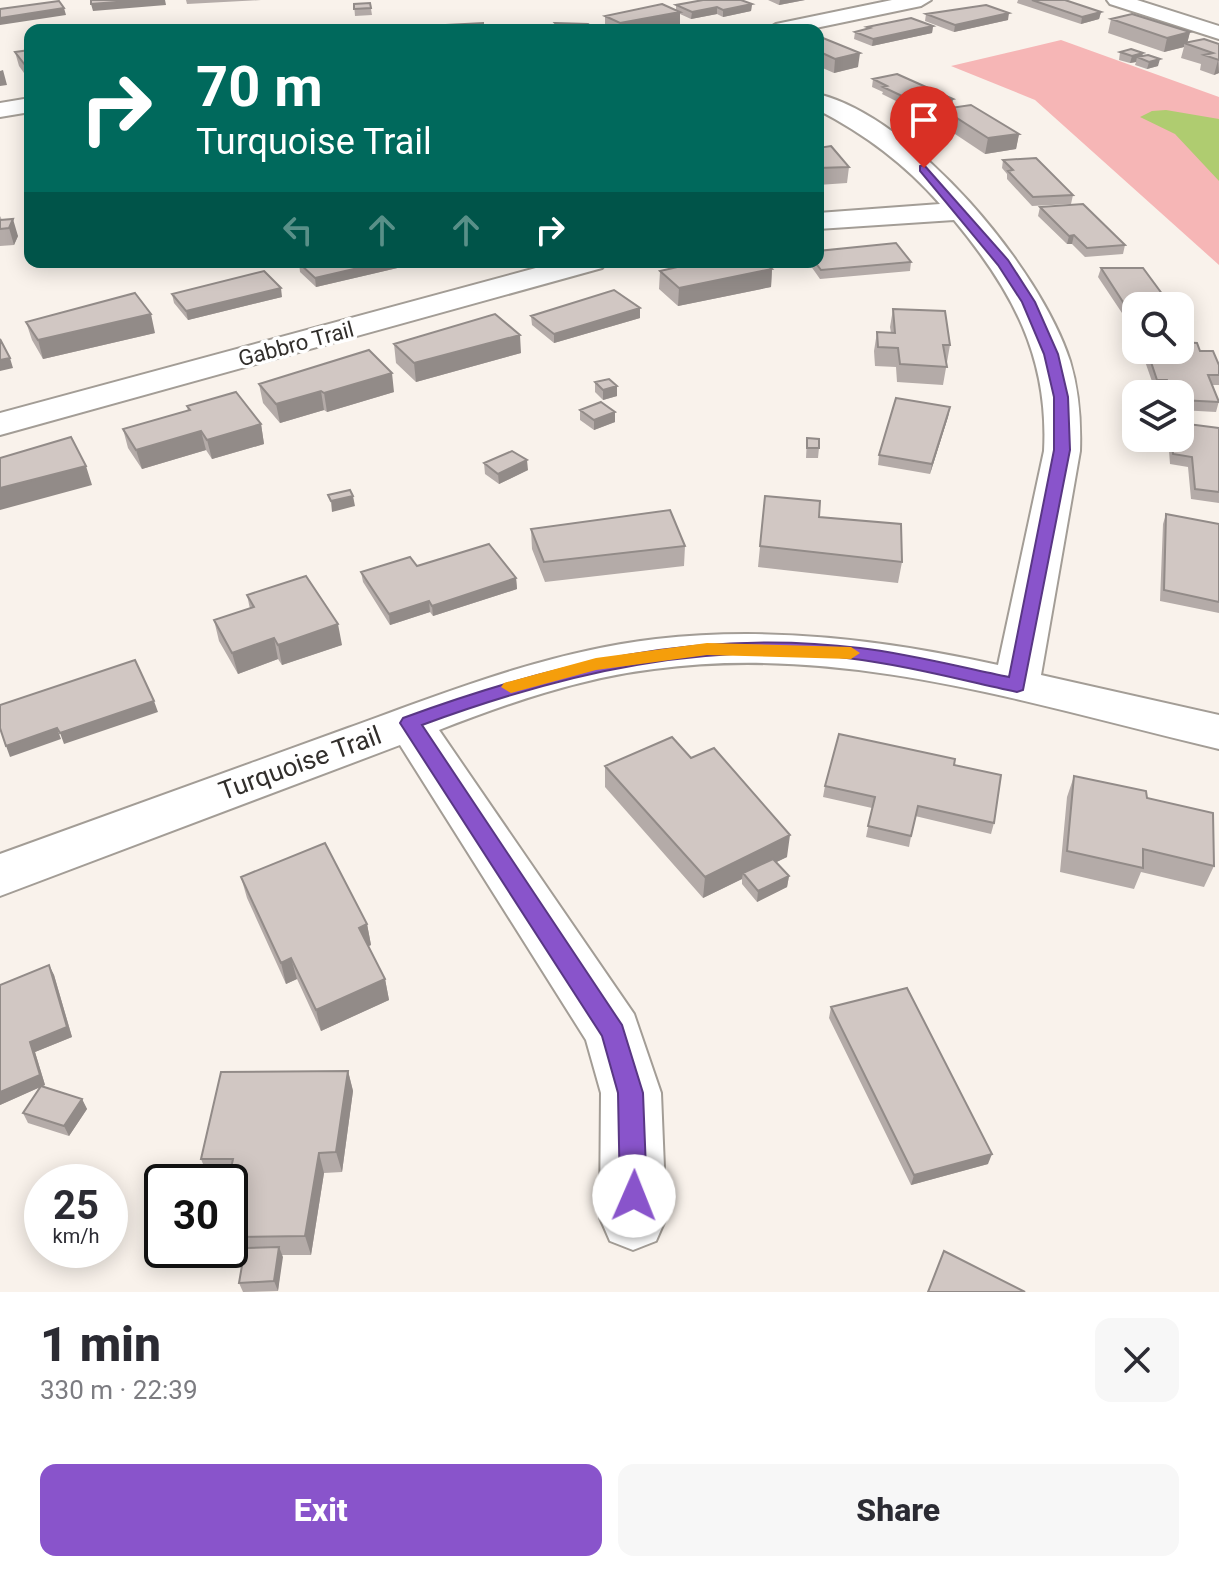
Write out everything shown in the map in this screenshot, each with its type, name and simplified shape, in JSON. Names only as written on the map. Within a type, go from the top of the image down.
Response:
[{"type":"street","points":[[805,24],[921,0]]},
{"type":"street","points":[[1117,0],[1219,33]]},
{"type":"street","points":[[824,104],[900,148],[932,177],[1003,263],[1037,316],[1051,354],[1061,397],[1062,450],[1017,685]]},
{"type":"street","points":[[0,110],[24,106]]},
{"type":"street","points":[[824,221],[961,211]]},
{"type":"street","name":"Gabbro Trail","points":[[0,424],[570,268]]},
{"type":"street","name":"Turquoise Trail","points":[[0,875],[485,695],[569,671],[653,654],[707,649],[820,650],[863,654],[1017,685],[1219,732]]},
{"type":"street","points":[[410,723],[613,1032],[631,1093],[633,1218]]},
{"type":"shaded area","points":[[1061,40],[1219,97],[1219,265],[1035,100],[951,66]]},
{"type":"shaded area","points":[[1166,110],[1219,119],[1219,181],[1175,134],[1140,117],[1152,111]]},
{"type":"building","points":[[91,0],[142,0],[91,4]]},
{"type":"building","points":[[703,0],[741,0],[752,4],[692,12],[676,5]]},
{"type":"building","points":[[1032,0],[1065,0],[1101,12],[1082,17]]},
{"type":"building","points":[[59,1],[64,8],[0,18],[0,9]]},
{"type":"building","points":[[370,3],[371,8],[354,9],[354,4]]},
{"type":"building","points":[[662,4],[680,12],[620,23],[605,16]]},
{"type":"building","points":[[986,5],[1009,13],[955,25],[926,14]]},
{"type":"building","points":[[1132,14],[1190,32],[1167,38],[1111,19]]},
{"type":"building","points":[[911,18],[933,26],[873,39],[855,32],[870,28],[867,27]]},
{"type":"building","points":[[824,38],[860,53],[835,59],[824,54]]},
{"type":"building","points":[[1204,39],[1219,44],[1219,60],[1204,55],[1213,53],[1184,43]]},
{"type":"building","points":[[1131,49],[1143,53],[1132,56],[1120,52]]},
{"type":"building","points":[[24,51],[24,64],[15,52]]},
{"type":"building","points":[[1148,55],[1160,59],[1149,62],[1137,57]]},
{"type":"building","points":[[897,74],[953,99],[923,106],[873,79]]},
{"type":"building","points":[[971,105],[1019,134],[988,138],[943,109]]},
{"type":"building","points":[[831,146],[849,167],[824,168],[824,147]]},
{"type":"building","points":[[1036,158],[1073,195],[1033,197],[1008,171],[1013,170],[1003,160]]},
{"type":"building","points":[[1083,204],[1125,245],[1087,248],[1074,235],[1069,236],[1040,207]]},
{"type":"building","points":[[13,219],[9,228],[0,229],[0,220]]},
{"type":"building","points":[[896,243],[911,262],[821,270],[820,268],[824,268],[824,250]]},
{"type":"building","points":[[304,268],[358,268],[315,278]]},
{"type":"building","points":[[673,268],[772,269],[679,288],[660,271]]},
{"type":"building","points":[[1101,268],[1143,268],[1161,292],[1122,292],[1122,300]]},
{"type":"building","points":[[264,271],[281,288],[186,311],[172,294]]},
{"type":"building","points":[[614,290],[640,308],[554,334],[531,316]]},
{"type":"building","points":[[135,293],[151,314],[38,340],[26,322]]},
{"type":"building","points":[[893,309],[945,311],[950,345],[943,345],[947,367],[900,364],[898,348],[878,347],[877,332],[895,333]]},
{"type":"building","points":[[495,314],[520,335],[414,363],[394,344]]},
{"type":"building","points":[[0,339],[10,358],[0,360]]},
{"type":"building","points":[[1194,343],[1197,343],[1200,351],[1213,351],[1219,365],[1219,375],[1208,375],[1219,402],[1194,401],[1194,380],[1157,380],[1152,364],[1194,364]]},
{"type":"building","points":[[369,350],[392,373],[276,404],[259,384]]},
{"type":"building","points":[[609,379],[617,386],[603,390],[595,382]]},
{"type":"building","points":[[236,392],[261,424],[207,440],[201,431],[136,450],[123,429],[190,410],[187,406]]},
{"type":"building","points":[[896,398],[950,407],[932,464],[879,455]]},
{"type":"building","points":[[601,402],[615,412],[594,420],[580,410]]},
{"type":"building","points":[[1194,425],[1219,428],[1219,492],[1195,489],[1192,457],[1173,454],[1194,452]]},
{"type":"building","points":[[71,437],[86,466],[0,488],[0,458]]},
{"type":"building","points":[[807,438],[819,439],[819,448],[807,448]]},
{"type":"building","points":[[512,451],[527,460],[498,474],[484,463]]},
{"type":"building","points":[[350,490],[353,496],[331,501],[328,495]]},
{"type":"building","points":[[765,496],[820,501],[819,517],[901,524],[902,562],[760,546]]},
{"type":"building","points":[[670,510],[685,546],[544,562],[531,529]]},
{"type":"building","points":[[1166,514],[1219,524],[1219,602],[1164,590]]},
{"type":"building","points":[[489,544],[516,578],[432,606],[429,601],[389,614],[361,572],[410,557],[417,566]]},
{"type":"building","points":[[306,576],[338,624],[278,645],[274,638],[232,653],[214,620],[254,607],[247,595]]},
{"type":"building","points":[[135,660],[154,701],[60,733],[57,728],[6,746],[0,728],[0,705]]},
{"type":"building","points":[[839,734],[955,759],[954,765],[1001,775],[994,823],[918,806],[911,836],[868,826],[875,797],[825,786]]},
{"type":"building","points":[[672,737],[691,758],[714,748],[790,835],[705,877],[605,766]]},
{"type":"building","points":[[1074,776],[1146,791],[1147,798],[1213,813],[1214,866],[1143,849],[1143,868],[1067,851]]},
{"type":"building","points":[[325,843],[367,924],[359,928],[385,979],[316,1010],[291,958],[281,963],[241,877]]},
{"type":"building","points":[[773,859],[789,876],[758,891],[743,873]]},
{"type":"building","points":[[49,965],[67,1027],[30,1042],[40,1075],[0,1092],[0,985]]},
{"type":"building","points":[[907,988],[992,1154],[914,1175],[831,1007]]},
{"type":"building","points":[[348,1071],[336,1152],[319,1153],[305,1236],[248,1237],[248,1164],[232,1164],[233,1159],[201,1159],[221,1072]]},
{"type":"building","points":[[41,1086],[82,1099],[64,1126],[23,1113]]},
{"type":"building","points":[[279,1247],[274,1281],[239,1283],[242,1268],[248,1268],[248,1248]]},
{"type":"building","points":[[944,1251],[1025,1292],[928,1292]]},
{"type":"slow traffic","points":[[511,687],[596,664],[653,654],[763,648],[851,653]]},
{"type":"route","points":[[634,1196],[631,1093],[613,1032],[410,723],[485,695],[596,664],[707,649],[763,648],[863,654],[935,666],[1017,685],[1062,450],[1061,397],[1051,354],[1029,302],[1003,263],[924,168]]}]
